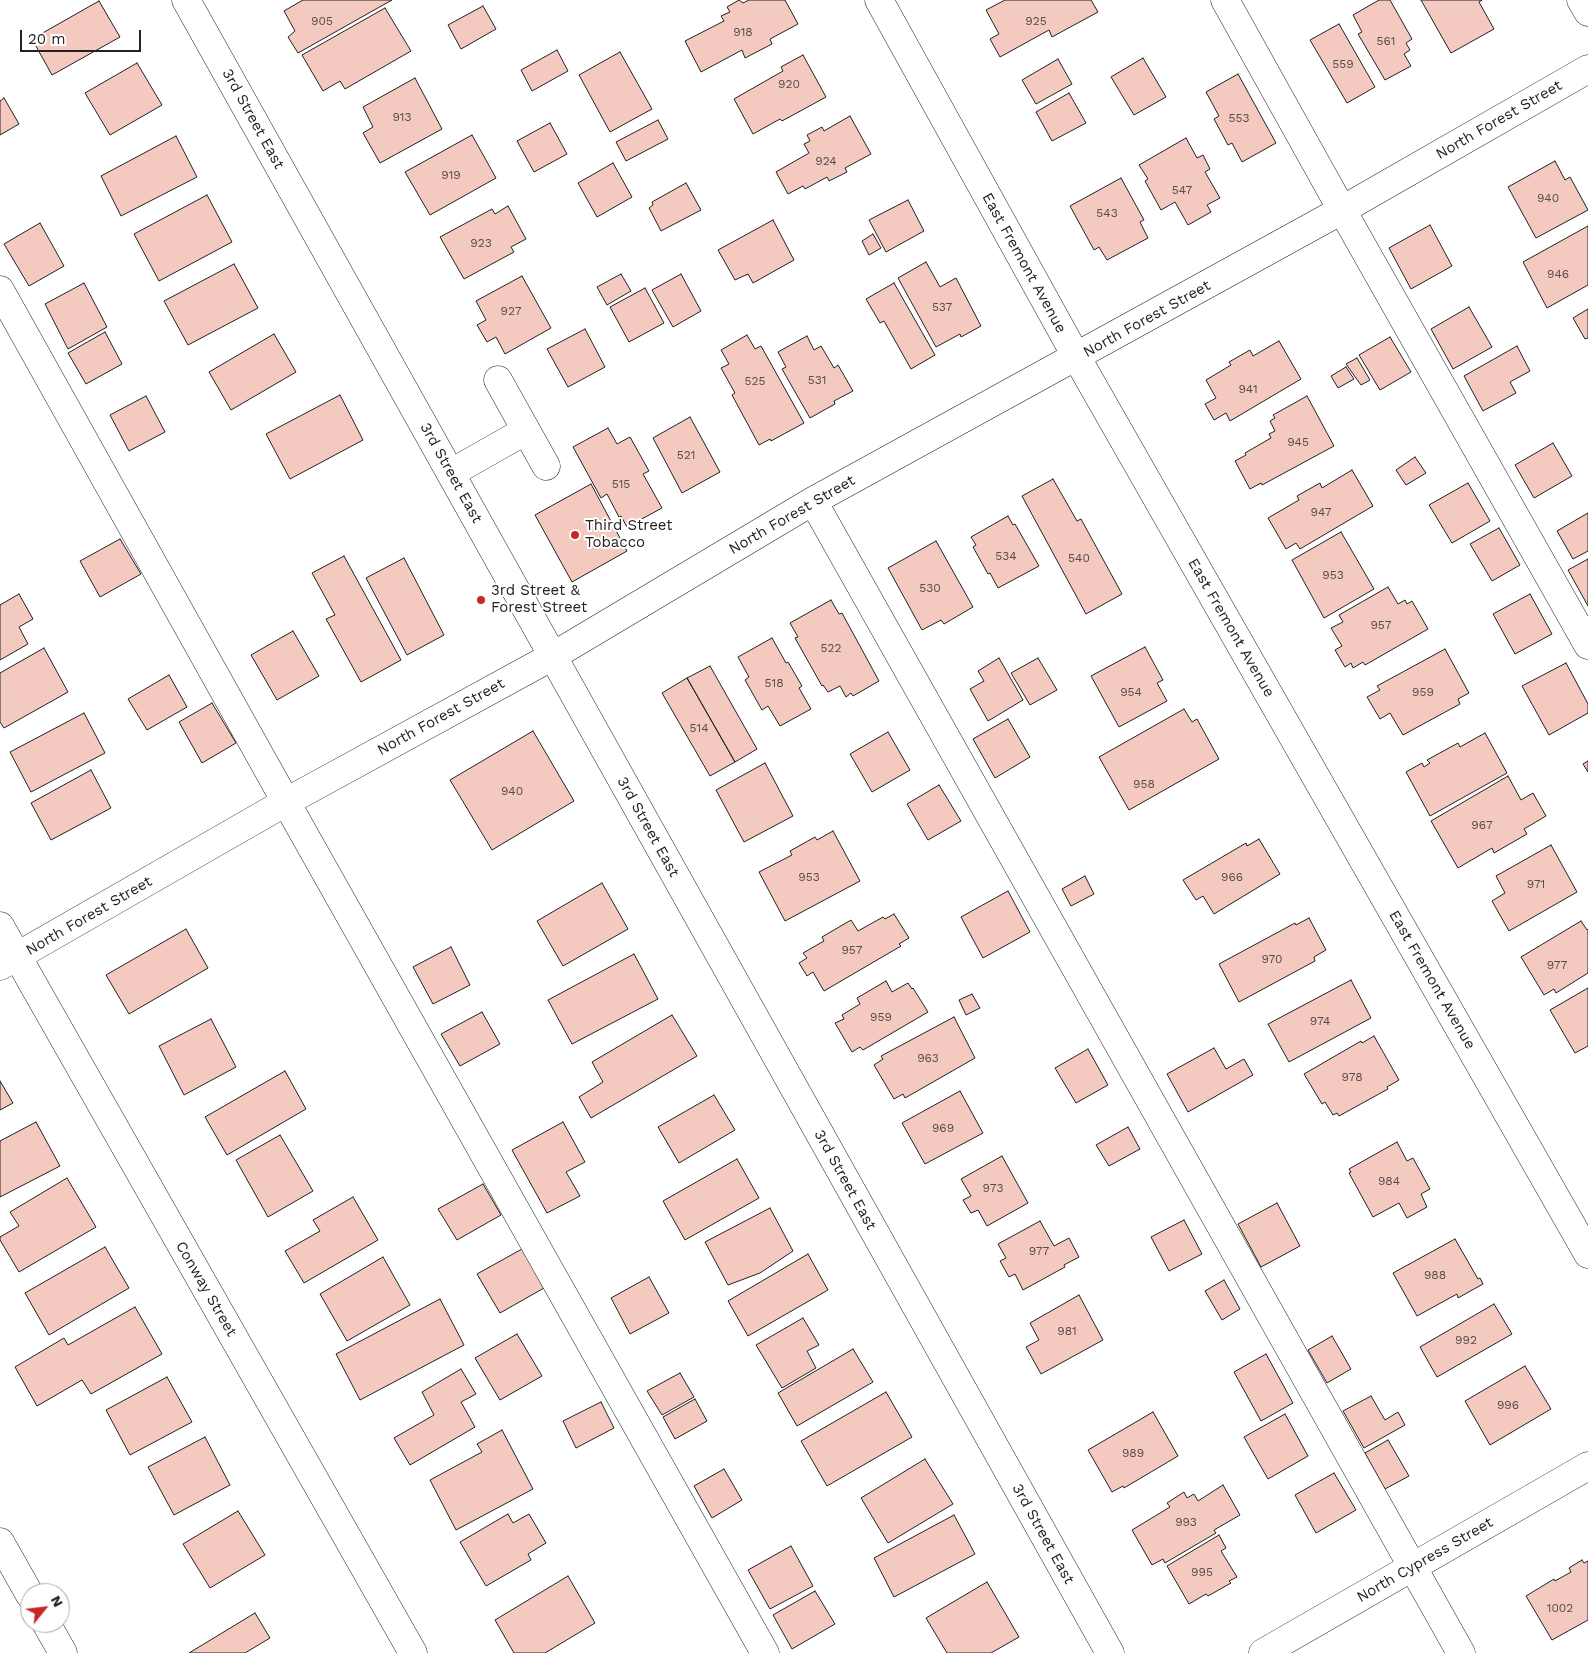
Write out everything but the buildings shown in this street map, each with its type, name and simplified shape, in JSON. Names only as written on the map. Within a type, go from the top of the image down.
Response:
[{"type":"street","name":"3rd Street East","points":[[186,0],[1110,1653]]},
{"type":"street","name":"East Fremont Avenue","points":[[878,0],[1077,358],[1588,1254]]},
{"type":"street","points":[[1225,0],[1588,644]]},
{"type":"street","points":[[1581,0],[1588,12]]},
{"type":"street","name":"North Forest Street","points":[[9,962],[286,802],[553,656],[814,501],[1077,358],[1342,210],[1588,69]]},
{"type":"street","points":[[0,290],[765,1653]]},
{"type":"street","points":[[498,380],[546,466]]},
{"type":"street","points":[[451,473],[525,431]]},
{"type":"street","points":[[814,501],[1461,1653]]},
{"type":"street","name":"Conway Street","points":[[0,926],[9,962],[413,1653]]},
{"type":"street","name":"North Cypress Street","points":[[1263,1653],[1588,1466]]},
{"type":"street","points":[[0,1542],[23,1583]]},
{"type":"street","points":[[52,1633],[64,1653]]},
{"type":"place","name":"Third Street Tobacco","points":[[575,535]]},
{"type":"place","name":"3rd Street & Forest Street","points":[[481,600]]}]
